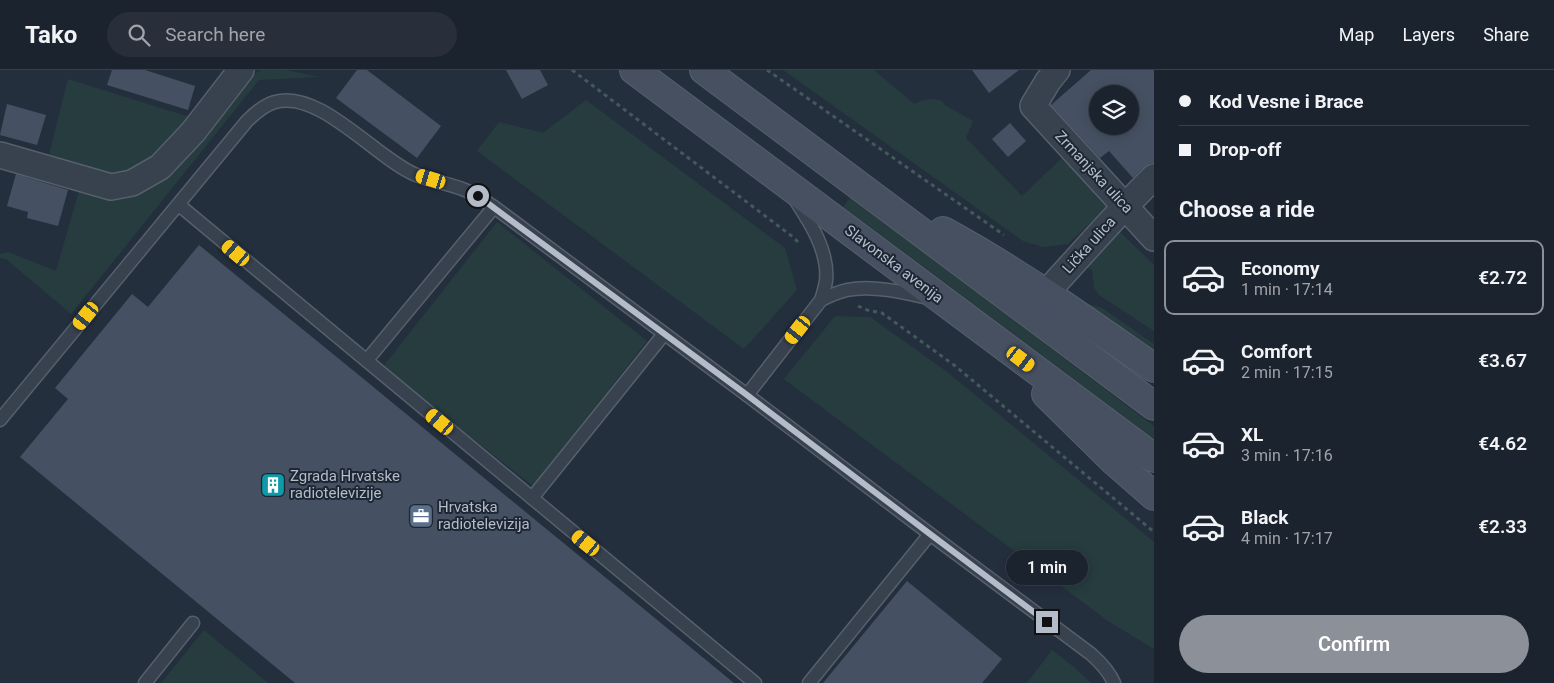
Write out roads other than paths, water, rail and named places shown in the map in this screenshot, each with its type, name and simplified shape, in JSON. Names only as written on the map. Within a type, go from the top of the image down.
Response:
[{"type":"main road","name":"Slavonska avenija","points":[[634,70],[1154,458]]},
{"type":"main road","points":[[704,70],[1154,406]]},
{"type":"main road","points":[[882,203],[934,226],[980,251],[1046,293],[1154,368]]},
{"type":"main road","points":[[991,337],[1084,433],[1154,496]]},
{"type":"street","points":[[0,155],[111,187],[132,183],[160,167],[193,132],[241,70]]},
{"type":"street","name":"Zrmanjska ulica","points":[[1057,70],[1033,106],[1154,238]]},
{"type":"street","name":"Lička ulica","points":[[1046,293],[1125,205],[1154,177]]},
{"type":"lane","points":[[0,420],[247,121],[261,109],[276,102],[292,100],[308,104],[325,112],[397,165],[414,174],[464,189],[494,207],[1090,654],[1100,663],[1114,683]]},
{"type":"lane","points":[[747,395],[821,300],[826,282],[824,259],[820,244],[782,180]]},
{"type":"lane","points":[[179,205],[755,683]]},
{"type":"lane","points":[[366,360],[494,207]]},
{"type":"lane","points":[[821,300],[848,290],[869,288],[945,302]]},
{"type":"lane","points":[[532,498],[664,334]]},
{"type":"lane","points":[[809,683],[930,534]]},
{"type":"lane","points":[[145,683],[193,624]]},
{"type":"place","name":"Zgrada Hrvatske radiotelevizije","points":[[273,485]]},
{"type":"place","name":"Hrvatska radiotelevizija","points":[[421,516]]}]
